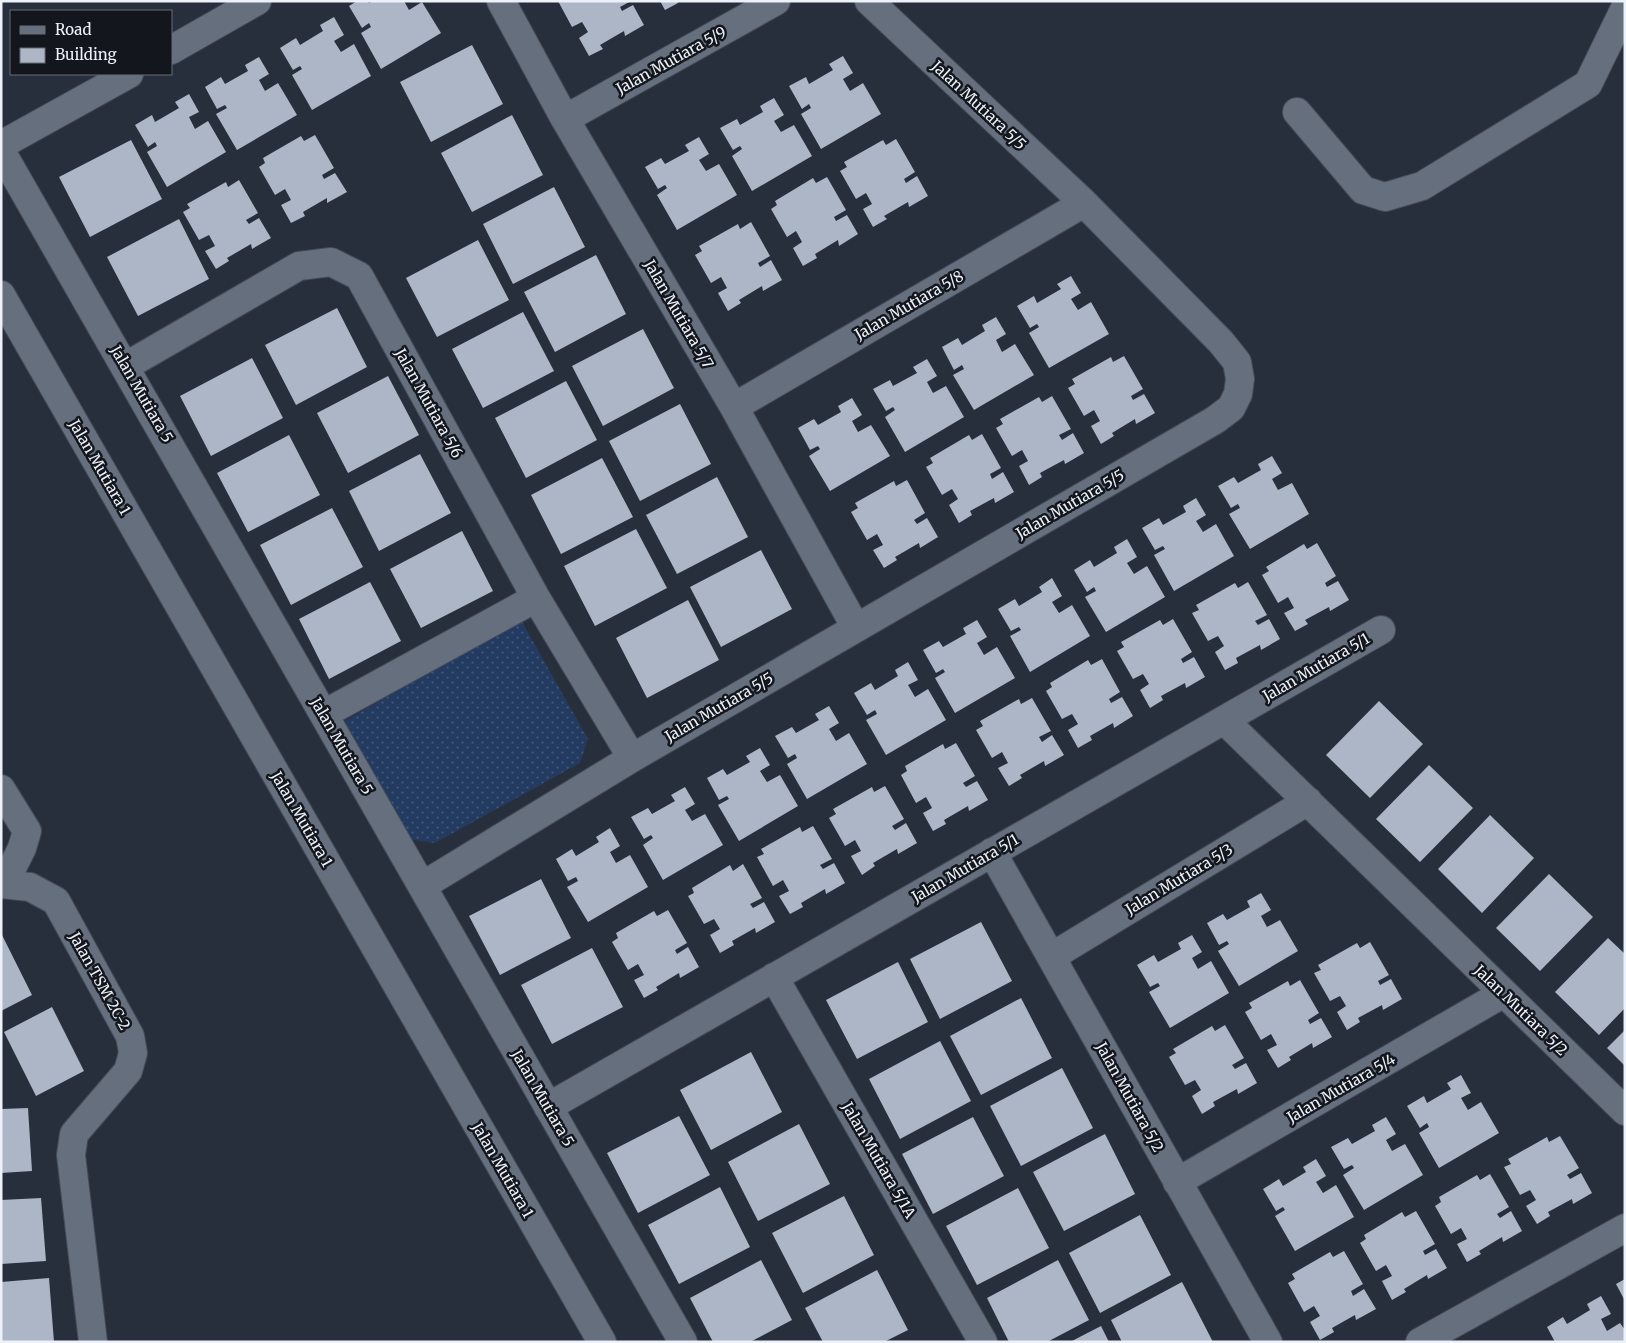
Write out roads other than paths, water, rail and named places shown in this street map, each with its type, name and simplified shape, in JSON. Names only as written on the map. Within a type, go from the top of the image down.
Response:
[{"type":"street","points":[[172,49],[257,1]]},
{"type":"street","name":"Jalan Mutiara 5/7","points":[[501,1],[566,119],[734,407],[856,628]]},
{"type":"street","name":"Jalan Mutiara 5/9","points":[[566,119],[776,1]]},
{"type":"street","name":"Jalan Mutiara 5/5","points":[[422,886],[632,758],[1215,420],[1231,408],[1238,394],[1240,379],[1237,362],[1221,342],[1084,203],[869,1]]},
{"type":"street","points":[[1298,112],[1363,190],[1385,197],[1422,186],[1588,84],[1625,8]]},
{"type":"street","points":[[1,146],[127,75]]},
{"type":"street","name":"Jalan Mutiara 5","points":[[1,151],[126,366],[683,1342]]},
{"type":"street","name":"Jalan Mutiara 5/8","points":[[734,407],[1084,203]]},
{"type":"street","name":"Jalan Mutiara 5/6","points":[[126,366],[299,266],[331,262],[359,276],[536,598],[632,758]]},
{"type":"street","name":"Jalan Mutiara 1","points":[[1,296],[602,1342]]},
{"type":"street","points":[[324,714],[536,598]]},
{"type":"street","name":"Jalan Mutiara 5/1","points":[[548,1107],[1381,630]]},
{"type":"street","name":"Jalan Mutiara 5/2","points":[[1224,720],[1625,1111]]},
{"type":"street","points":[[1,789],[27,831],[22,848],[3,884]]},
{"type":"street","name":"Jalan Mutiara 5/3","points":[[1051,957],[1308,801]]},
{"type":"street","name":"Jalan Mutiara 5/2","points":[[992,852],[1268,1342]]},
{"type":"street","name":"Jalan TSM 2C-2","points":[[3,884],[30,886],[56,901],[130,1036],[133,1053],[128,1071],[74,1134],[71,1155],[93,1342]]},
{"type":"street","name":"Jalan Mutiara 5/1A","points":[[774,977],[983,1342]]},
{"type":"street","name":"Jalan Mutiara 5/4","points":[[1177,1182],[1504,993]]},
{"type":"street","points":[[1420,1342],[1625,1228]]}]
